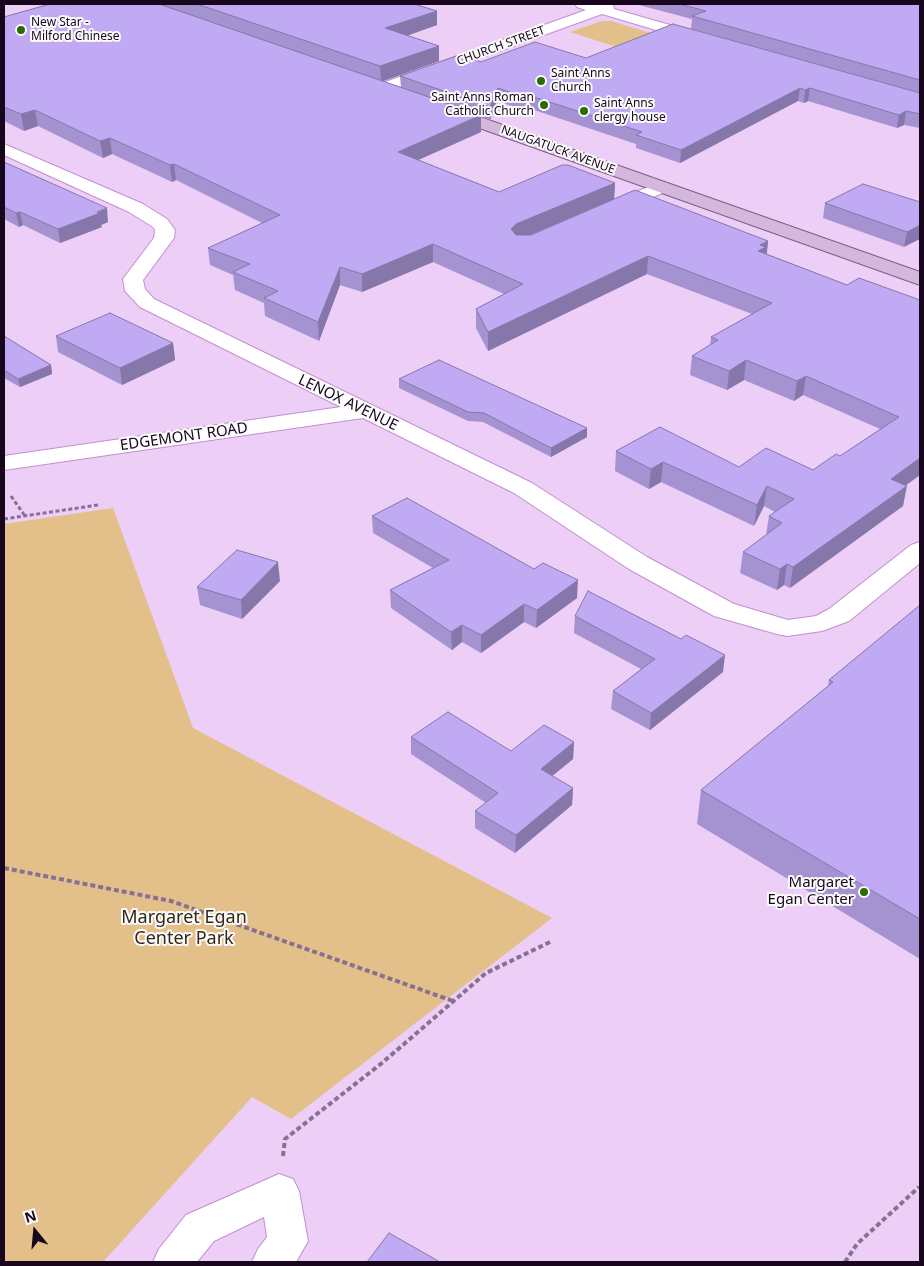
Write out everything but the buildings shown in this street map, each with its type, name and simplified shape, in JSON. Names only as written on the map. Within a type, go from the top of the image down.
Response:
[{"type":"main road","points":[[366,82],[406,96]]},
{"type":"main road","name":"NAUGATUCK AVENUE","points":[[434,106],[920,278]]},
{"type":"street","points":[[582,4],[712,41]]},
{"type":"street","name":"CHURCH STREET","points":[[383,88],[618,4]]},
{"type":"street","name":"LENOX AVENUE","points":[[4,149],[136,208],[160,223],[165,230],[164,238],[133,279],[135,291],[147,303],[536,495],[607,544],[683,590],[724,610],[787,628],[808,627],[839,615],[920,550]]},
{"type":"street","points":[[592,217],[661,187]]},
{"type":"street","name":"EDGEMONT ROAD","points":[[4,463],[364,411]]},
{"type":"street","points":[[173,1262],[200,1228],[279,1191],[288,1241],[272,1262]]},
{"type":"path","points":[[11,496],[25,516]]},
{"type":"path","points":[[4,520],[98,504]]},
{"type":"path","points":[[4,868],[171,902],[453,1001]]},
{"type":"path","points":[[285,1139],[382,1063],[486,973],[550,942]]},
{"type":"path","points":[[845,1262],[857,1244],[919,1188]]},
{"type":"green space","points":[[602,21],[611,21],[660,36],[626,50],[570,32]]},
{"type":"green space","name":"Margaret Egan Center Park","points":[[113,508],[193,728],[552,918],[291,1119],[252,1097],[103,1262],[4,1262],[4,524]]},
{"type":"place","name":"New Star - Milford Chinese","points":[[21,30]]},
{"type":"place","name":"Saint Anns Church","points":[[541,81]]},
{"type":"place","name":"Saint Anns Roman Catholic Church","points":[[544,105]]},
{"type":"place","name":"Saint Anns clergy house","points":[[584,111]]},
{"type":"place","name":"Margaret Egan Center","points":[[864,892]]}]
